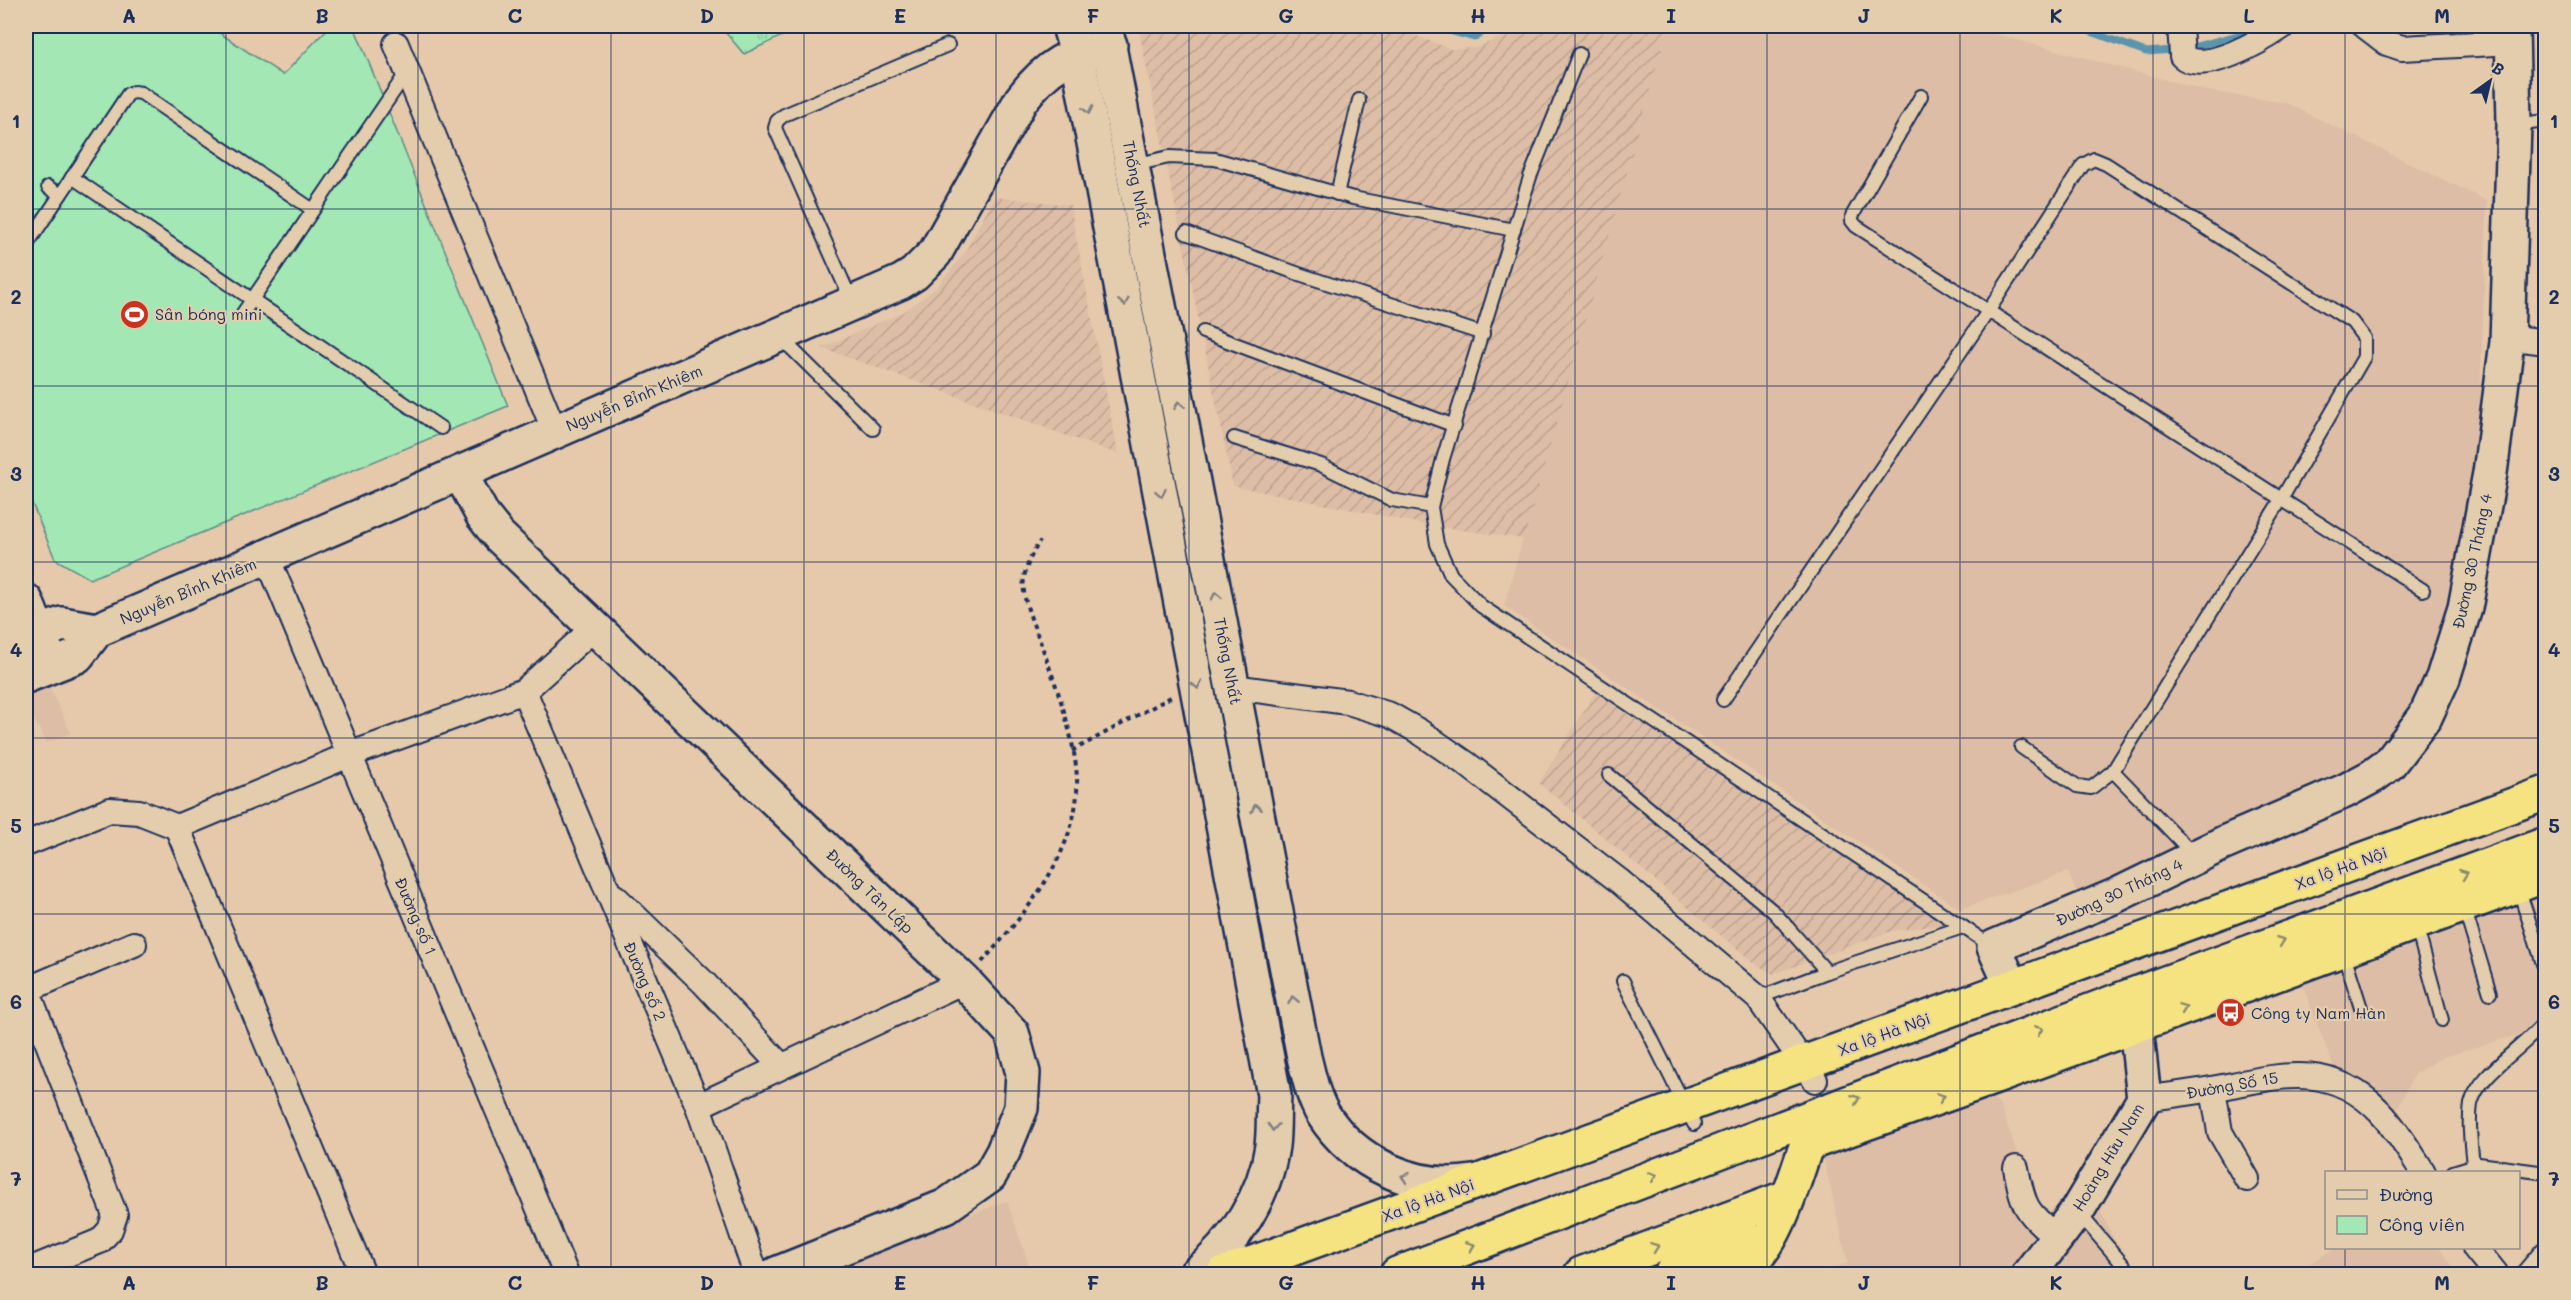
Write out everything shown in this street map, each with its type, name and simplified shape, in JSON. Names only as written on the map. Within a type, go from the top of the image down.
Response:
[{"type":"highway","name":"Xa lộ Hà Nội","points":[[1223,1275],[1320,1250],[2016,996],[2546,793]]},
{"type":"highway","name":"Xa lộ Hà Nội","points":[[2016,996],[2546,813]]},
{"type":"highway","points":[[1397,1275],[1804,1132],[2255,966],[2546,844]]},
{"type":"highway","points":[[2255,966],[2343,950],[2532,880]]},
{"type":"highway","name":"Xa lộ Hà Nội","points":[[1280,1275],[1320,1250],[1483,1180],[1690,1115]]},
{"type":"highway","points":[[1733,1275],[1758,1258],[1772,1237],[1787,1197],[1804,1132]]},
{"type":"highway","points":[[1581,1275],[1787,1197]]},
{"type":"highway","points":[[1671,1275],[1772,1237]]},
{"type":"street","points":[[2181,41],[2192,60],[2211,59],[2237,53],[2283,26]]},
{"type":"street","points":[[2365,26],[2387,43],[2403,48],[2513,33]]},
{"type":"street","name":"Đường 30 Tháng 4","points":[[1994,947],[2115,896],[2196,856],[2345,791],[2373,776],[2389,764],[2425,717],[2443,678],[2465,608],[2490,473],[2530,123],[2513,33]]},
{"type":"street","name":"Nguyễn Bỉnh Khiêm","points":[[39,671],[77,656],[97,630],[901,282],[914,274],[934,253],[1021,100],[1037,79],[1060,60],[1073,39],[1107,35]]},
{"type":"street","name":"Thống Nhất","points":[[1107,35],[1304,1058],[1315,1096],[1324,1115],[1350,1146],[1366,1159],[1402,1177],[1422,1182],[1463,1183],[1483,1180]]},
{"type":"street","points":[[1073,39],[1271,1069],[1274,1095],[1272,1147],[1257,1197],[1230,1241],[1213,1261],[1196,1275]]},
{"type":"street","points":[[396,44],[555,432]]},
{"type":"street","points":[[2507,337],[2546,342]]},
{"type":"street","name":"Đường Tân Lập","points":[[460,473],[483,516],[499,536],[964,981],[1012,1033],[1023,1072],[1021,1108],[1003,1152],[990,1175],[946,1206],[776,1275]]},
{"type":"street","name":"Đường số 1","points":[[267,557],[566,1275]]},
{"type":"street","points":[[26,601],[39,671]]},
{"type":"street","points":[[32,636],[62,624],[97,630]]},
{"type":"street","points":[[26,844],[110,810],[138,812],[177,827],[349,755],[524,691],[594,628]]},
{"type":"street","points":[[1233,687],[1348,702],[1390,715],[1420,732],[1468,765],[1618,880],[1758,998],[1810,1071]]},
{"type":"street","name":"Đường số 2","points":[[524,691],[699,1106],[756,1275]]},
{"type":"street","points":[[177,827],[363,1275]]},
{"type":"street","points":[[607,889],[704,982],[781,1066]]},
{"type":"street","points":[[26,1271],[100,1241],[110,1230],[115,1215],[26,989],[134,944]]},
{"type":"street","points":[[1994,947],[2016,996]]},
{"type":"street","points":[[699,1106],[964,981]]},
{"type":"street","name":"Hoàng Hữu Nam","points":[[2029,1275],[2077,1211],[2144,1099],[2131,1011]]},
{"type":"street","points":[[1271,1069],[1304,1058]]},
{"type":"street","name":"Đường Số 15","points":[[2144,1099],[2283,1075],[2313,1076],[2333,1081],[2351,1089],[2379,1112],[2422,1171]]},
{"type":"street","points":[[2212,1089],[2220,1132],[2247,1179]]},
{"type":"street","points":[[2016,1168],[2022,1198],[2030,1214],[2057,1238]]},
{"type":"street","points":[[2476,1249],[2496,1275]]},
{"type":"street","points":[[2529,1275],[2546,1254]]},
{"type":"lane","points":[[852,303],[775,128],[777,122],[784,115],[948,45]]},
{"type":"lane","points":[[1579,54],[1530,177],[1484,334],[1443,459],[1431,507],[1437,544],[1451,575],[1481,606],[1994,947]]},
{"type":"lane","points":[[243,313],[407,72]]},
{"type":"lane","points":[[26,246],[128,94],[134,92],[141,93],[313,210]]},
{"type":"lane","points":[[1921,96],[1852,216],[1852,221],[2423,590]]},
{"type":"lane","points":[[1337,194],[1359,100]]},
{"type":"lane","points":[[1133,165],[1169,157],[1215,159],[1337,194],[1514,230]]},
{"type":"lane","points":[[1723,700],[1989,310],[2083,165],[2094,159],[2126,176],[2352,322],[2364,338],[2364,357],[2282,498],[2113,771],[2098,785],[2091,788],[2077,786],[2021,747]]},
{"type":"lane","points":[[72,177],[441,428]]},
{"type":"lane","points":[[48,187],[60,195]]},
{"type":"lane","points":[[1186,233],[1299,274],[1484,334]]},
{"type":"lane","points":[[1203,332],[1455,426]]},
{"type":"lane","points":[[778,335],[873,429]]},
{"type":"lane","points":[[1234,438],[1321,465],[1392,500],[1431,507]]},
{"type":"lane","points":[[2113,771],[2196,856]]},
{"type":"lane","points":[[1609,774],[1765,904],[1827,972]]},
{"type":"lane","points":[[2532,880],[2546,973]]},
{"type":"lane","points":[[2464,905],[2490,993]]},
{"type":"lane","points":[[2415,923],[2442,1020]]},
{"type":"lane","points":[[1758,998],[1827,972],[1963,927]]},
{"type":"lane","points":[[2343,950],[2361,1008]]},
{"type":"lane","points":[[1623,981],[1690,1115]]},
{"type":"lane","points":[[2473,1165],[2470,1115],[2478,1087],[2546,1020]]},
{"type":"lane","points":[[2458,1171],[2473,1165],[2495,1165],[2546,1173]]},
{"type":"lane","points":[[2077,1211],[2131,1275]]},
{"type":"path","points":[[964,981],[1026,910],[1062,850],[1071,828],[1077,801],[1072,751],[1062,702],[1028,607],[1024,580],[1032,554],[1040,540]]},
{"type":"path","points":[[1072,751],[1150,707],[1198,688]]},
{"type":"shaded area","points":[[1138,26],[1273,26],[1288,30],[1300,26],[1390,26],[1451,49],[1477,48],[1523,26],[1668,26],[1524,539],[1428,525],[1233,486]]},
{"type":"shaded area","points":[[1668,26],[1965,26],[2207,91],[2286,103],[2487,201],[2479,436],[2459,531],[2468,552],[2418,712],[2353,780],[2080,901],[2068,872],[1960,909],[1504,606]]},
{"type":"shaded area","points":[[994,197],[1070,205],[1118,454],[822,348],[903,312],[935,289],[964,254]]},
{"type":"shaded area","points":[[45,678],[71,733],[47,743],[26,705],[26,682]]},
{"type":"shaded area","points":[[1598,688],[1956,923],[1891,931],[1773,974],[1754,963],[1539,783]]},
{"type":"shaded area","points":[[2545,886],[2545,1027],[2443,1057],[2414,1074],[2394,1116],[2336,1073],[2298,973]]},
{"type":"shaded area","points":[[1988,1091],[2001,1108],[2034,1199],[2047,1214],[2086,1182],[2119,1249],[2142,1274],[1814,1274],[1848,1263],[1821,1148]]},
{"type":"shaded area","points":[[1007,1201],[1032,1274],[811,1274]]},
{"type":"shaded area","points":[[2333,1249],[2441,1249],[2457,1273],[2293,1274]]},
{"type":"green space","points":[[26,26],[209,26],[283,75],[330,26],[354,26],[508,406],[90,579],[55,559],[26,489]]},
{"type":"green space","points":[[720,26],[803,26],[744,54]]},
{"type":"waterway","points":[[1432,26],[1474,38],[1492,26]]},
{"type":"waterway","points":[[2075,26],[2146,52],[2186,49],[2257,30]]},
{"type":"place","name":"Sân bóng mini","points":[[134,314]]},
{"type":"place","name":"Công ty Nam Hàn","points":[[2230,1013]]}]
